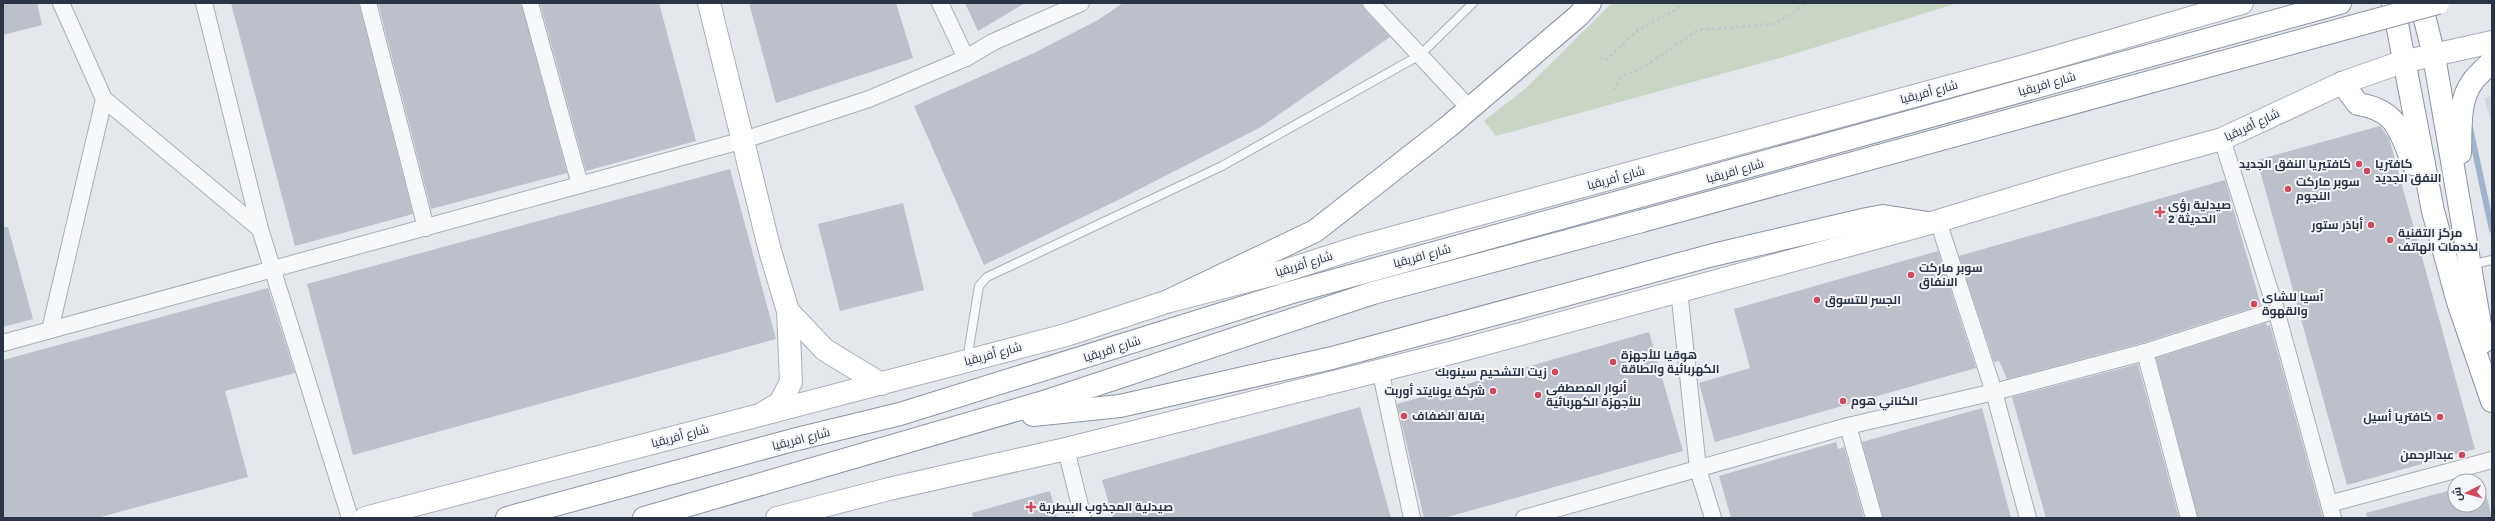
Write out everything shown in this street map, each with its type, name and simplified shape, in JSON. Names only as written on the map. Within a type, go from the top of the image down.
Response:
[{"type":"main road","points":[[709,3],[744,140],[770,251],[788,311],[791,382],[780,403],[760,415]]},
{"type":"main road","points":[[1166,302],[1314,231],[1470,109],[1578,16],[1590,3]]},
{"type":"main road","name":"شارع أفريقيا","points":[[365,518],[1066,335],[1166,302],[1278,273],[1362,246],[2028,65],[2242,3]]},
{"type":"main road","name":"شارع افريقيا","points":[[508,518],[793,440],[900,414],[1289,293],[1638,198],[2340,3]]},
{"type":"main road","points":[[2393,3],[2402,62],[2433,211],[2458,302],[2491,397]]},
{"type":"main road","points":[[2421,3],[2434,56],[2491,397]]},
{"type":"main road","name":"شارع افريقيا","points":[[644,518],[1047,401],[1373,293],[1642,221],[2438,3]]},
{"type":"main road","name":"شارع أفريقيا","points":[[777,518],[889,489],[1066,449],[1380,369],[1458,351],[1933,222],[2077,179],[2222,139],[2342,83],[2402,62],[2492,42]]},
{"type":"main road","points":[[2459,206],[2464,106],[2472,82],[2492,61]]},
{"type":"main road","points":[[2342,83],[2358,104],[2373,106],[2388,113],[2402,135],[2433,211]]},
{"type":"main road","points":[[982,419],[1120,406],[1301,365],[1713,255],[1867,219],[1883,216],[1933,222]]},
{"type":"main road","points":[[788,311],[825,350],[881,384]]},
{"type":"street","points":[[61,3],[104,99],[260,229]]},
{"type":"street","points":[[204,3],[260,229],[350,518]]},
{"type":"street","points":[[368,3],[426,228]]},
{"type":"street","points":[[530,3],[580,185]]},
{"type":"street","points":[[940,3],[966,58]]},
{"type":"street","points":[[3,343],[744,140],[868,99],[966,58],[993,42],[1081,3]]},
{"type":"street","points":[[1371,3],[1470,109]]},
{"type":"street","points":[[50,330],[104,99]]},
{"type":"street","points":[[2222,139],[2276,310],[2331,511],[2492,460]]},
{"type":"street","points":[[1933,222],[1994,392],[2028,518]]},
{"type":"street","points":[[1679,290],[1698,469],[1713,518]]},
{"type":"street","points":[[1524,518],[1848,426],[1994,392],[2145,352],[2276,310]]},
{"type":"street","points":[[2145,352],[2189,518]]},
{"type":"street","points":[[1380,369],[1412,518]]},
{"type":"street","points":[[1848,426],[1874,518]]},
{"type":"street","points":[[1066,449],[1083,518]]},
{"type":"lane","points":[[966,361],[979,286],[987,277],[1222,166],[1420,55],[1473,3]]},
{"type":"lane","points":[[2470,265],[2492,260]]},
{"type":"path","points":[[1599,58],[1607,59],[1638,30],[1676,10],[1682,3]]},
{"type":"path","points":[[1614,90],[1618,81],[1626,74],[1638,71],[1698,30],[1773,24],[1790,15],[1805,3]]},
{"type":"shaded area","points":[[2492,96],[2492,124],[2484,98]]},
{"type":"green space","points":[[1612,3],[1958,3],[1787,56],[1496,136],[1484,121],[1526,88]]},
{"type":"building","points":[[3,3],[37,3],[42,25],[3,35]]},
{"type":"building","points":[[231,3],[359,3],[413,214],[295,246]]},
{"type":"building","points":[[378,3],[521,3],[567,173],[431,209]]},
{"type":"building","points":[[540,3],[659,3],[696,141],[586,171]]},
{"type":"building","points":[[749,3],[896,3],[913,58],[776,103]]},
{"type":"building","points":[[965,3],[1025,3],[978,31]]},
{"type":"building","points":[[1123,3],[1362,3],[1364,9],[1390,37],[1261,127],[1118,200],[984,265],[914,106],[1034,53],[1098,20]]},
{"type":"building","points":[[2380,126],[2389,138],[2475,449],[2347,485],[2257,160]]},
{"type":"building","points":[[730,169],[776,339],[353,455],[307,284]]},
{"type":"building","points":[[2225,180],[2261,305],[2142,343],[2007,379],[1999,361],[1994,362],[1959,256]]},
{"type":"building","points":[[903,203],[924,290],[840,311],[818,224]]},
{"type":"building","points":[[3,227],[8,227],[33,319],[3,327]]},
{"type":"building","points":[[1938,251],[1976,368],[1715,442],[1699,383],[1750,368],[1734,309]]},
{"type":"building","points":[[268,288],[295,373],[225,391],[248,477],[97,518],[3,518],[3,360]]},
{"type":"building","points":[[2266,323],[2267,326],[2270,325],[2323,518],[2198,518],[2156,358]]},
{"type":"building","points":[[1649,332],[1683,451],[1444,518],[1424,518],[1397,404]]},
{"type":"building","points":[[2138,364],[2179,518],[2046,518],[2012,397]]},
{"type":"building","points":[[1360,407],[1391,518],[1113,518],[1102,480]]},
{"type":"building","points":[[1982,408],[2011,518],[1883,518],[1862,442]]},
{"type":"building","points":[[1836,442],[1838,449],[1844,447],[1864,518],[1731,518],[1719,476]]},
{"type":"building","points":[[1050,491],[1057,518],[973,518],[972,513]]},
{"type":"building","points":[[2447,491],[2447,513],[2487,513],[2487,497],[2492,518],[2367,518],[2366,513]]},
{"type":"waterway","points":[[2470,128],[2492,230]]},
{"type":"place","name":"كافتيريا النفق الجديد","points":[[2359,164]]},
{"type":"place","name":"كافتريا النفق الجديد","points":[[2367,171]]},
{"type":"place","name":"سوبر ماركت النجوم","points":[[2288,189]]},
{"type":"place","name":"صيدلية رؤى الحديثة 2","points":[[2160,212]]},
{"type":"place","name":"أباذر ستور","points":[[2371,225]]},
{"type":"place","name":"مركز التقنية لخدمات الهاتف","points":[[2390,240]]},
{"type":"place","name":"سوبر ماركت الانفاق","points":[[1911,275]]},
{"type":"place","name":"الجسر للتسوق","points":[[1817,300]]},
{"type":"place","name":"آسيا للشاي والقهوة","points":[[2254,304]]},
{"type":"place","name":"هوقيا للأجهزة الكهربائية والطاقة","points":[[1613,362]]},
{"type":"place","name":"زيت التشحيم سينوبك","points":[[1555,372]]},
{"type":"place","name":"شركة يونايتد أوربت","points":[[1493,391]]},
{"type":"place","name":"أنوار المصطفى للأجهزة الكهربائية","points":[[1538,395]]},
{"type":"place","name":"الكناني هوم","points":[[1843,401]]},
{"type":"place","name":"بقالة الضفاف","points":[[1404,416]]},
{"type":"place","name":"كافتريا أسيل","points":[[2440,417]]},
{"type":"place","name":"عبدالرحمن","points":[[2462,455]]},
{"type":"place","name":"صيدلية المجذوب البيطرية","points":[[1031,507]]}]
